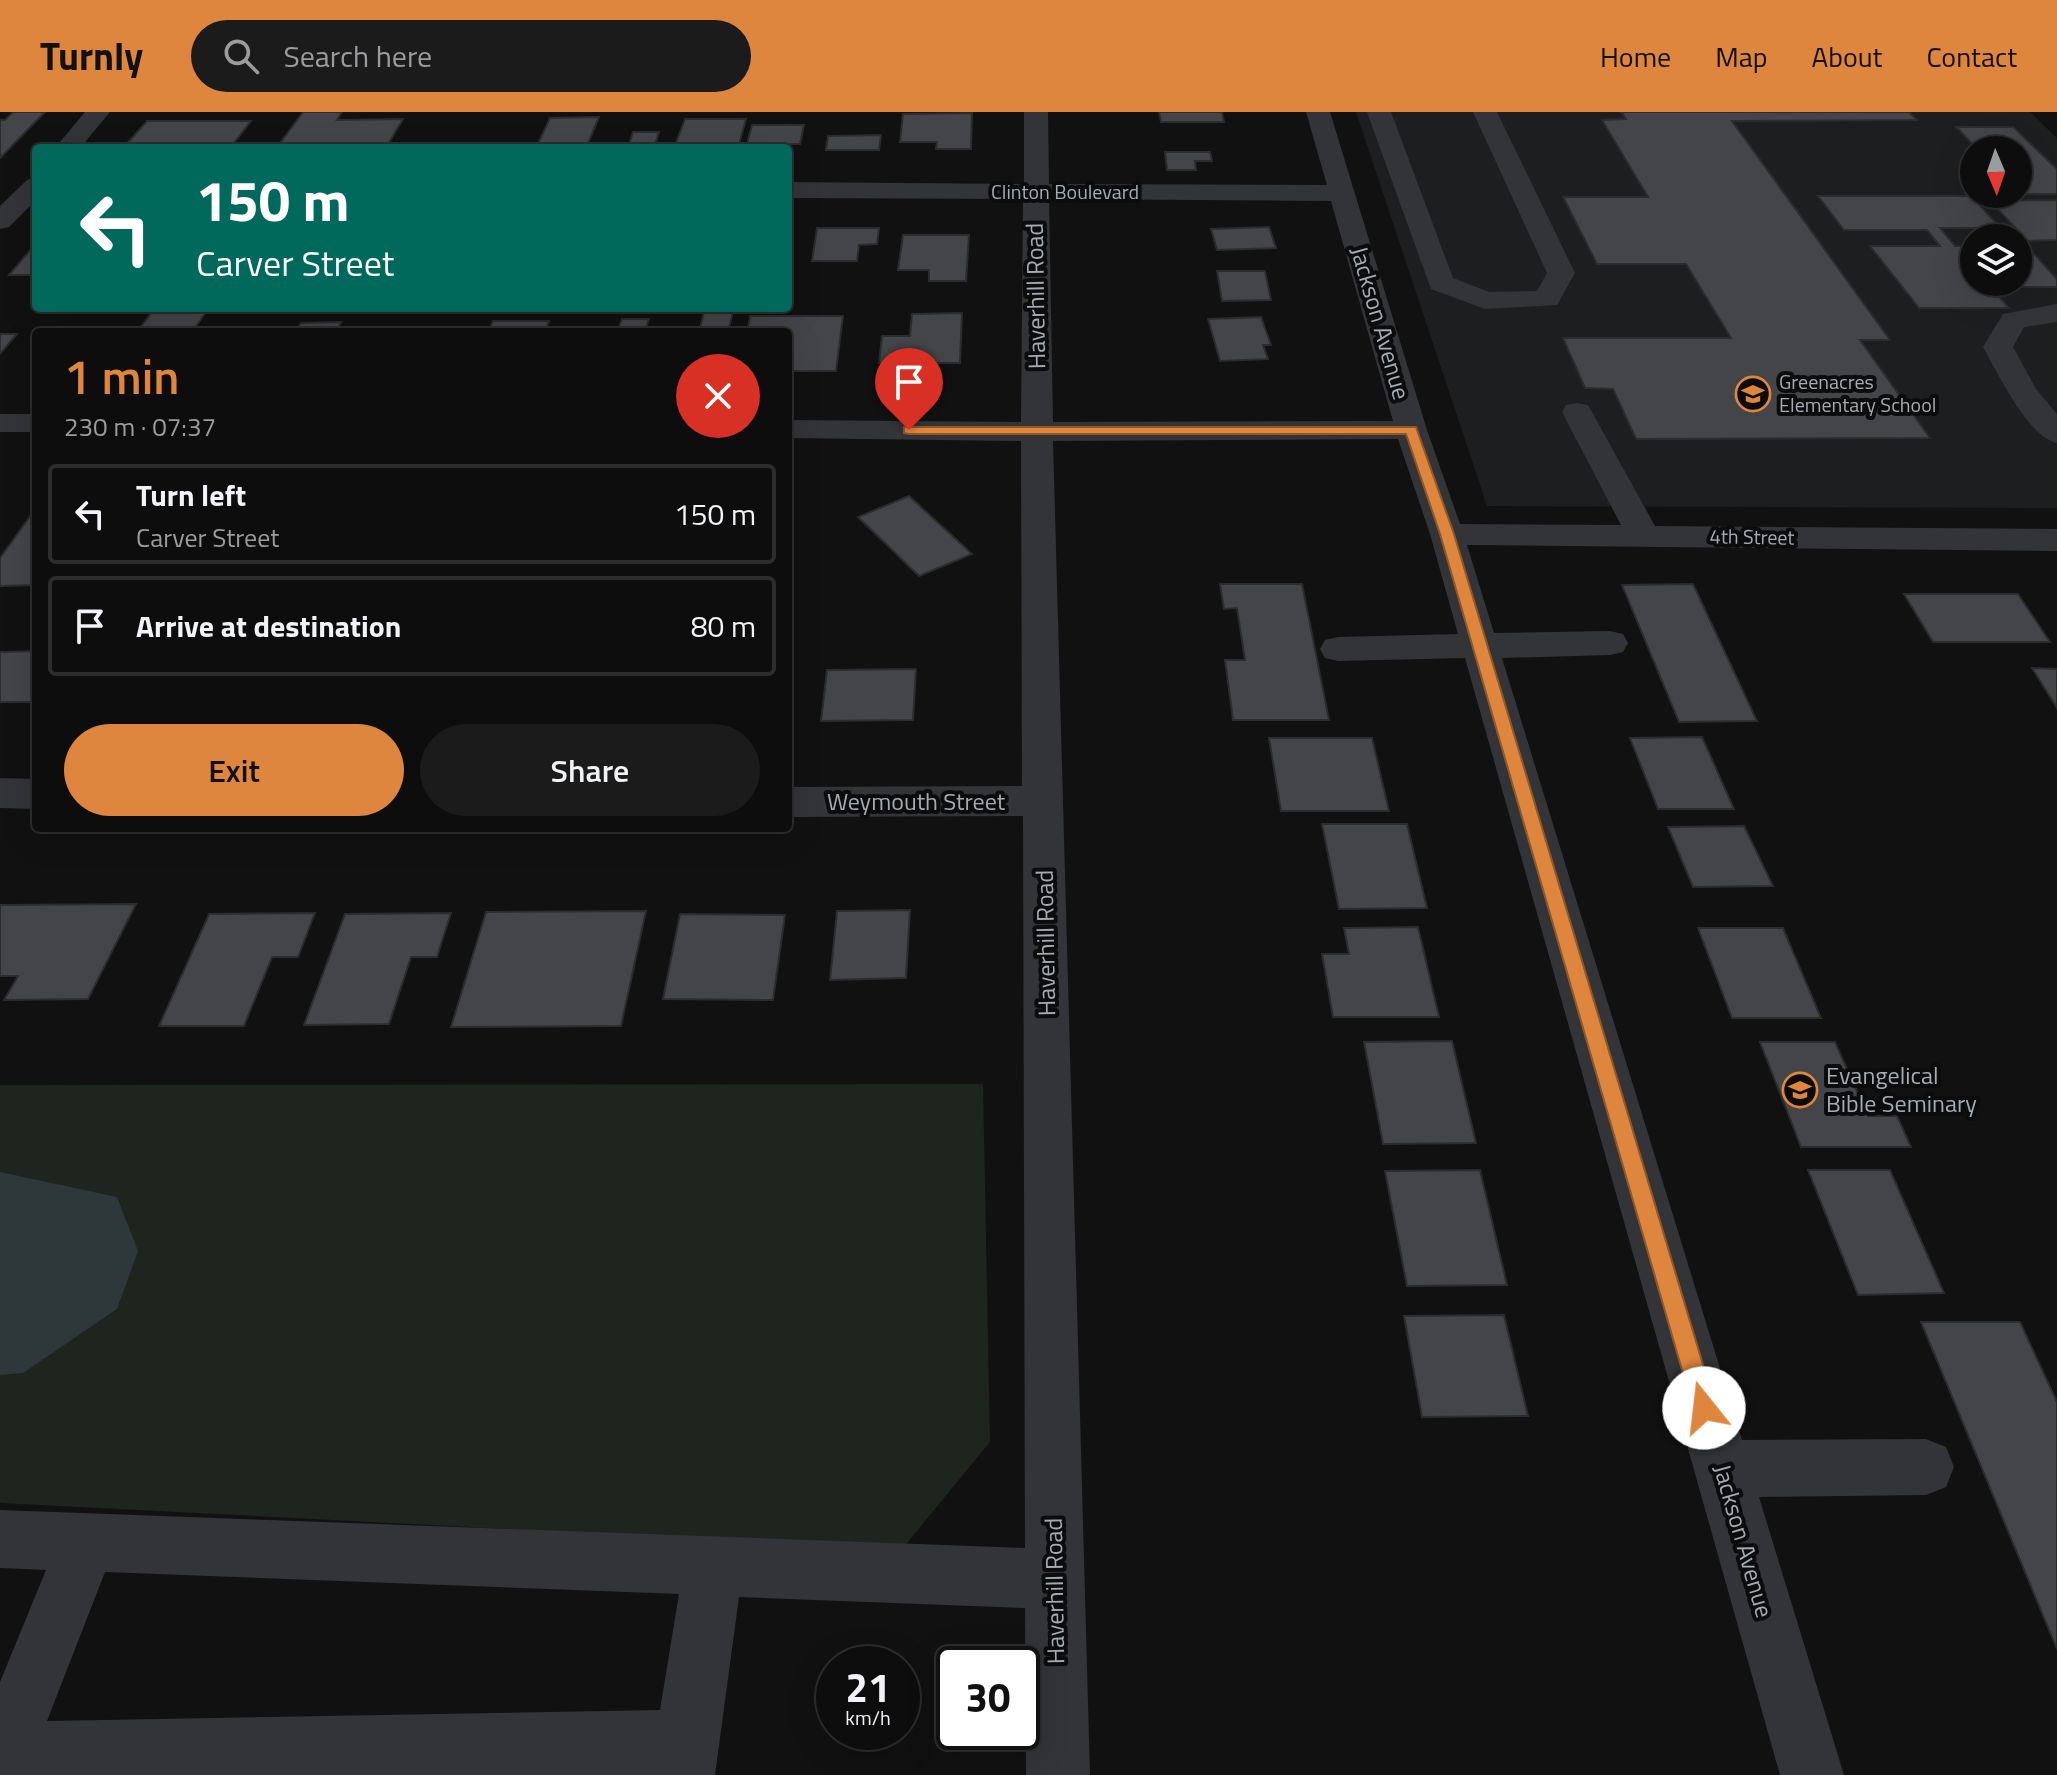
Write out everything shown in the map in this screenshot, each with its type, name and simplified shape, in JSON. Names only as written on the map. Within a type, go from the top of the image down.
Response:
[{"type":"street","points":[[70,144],[98,112]]},
{"type":"street","name":"Haverhill Road","points":[[1036,112],[1037,432],[1058,1775]]},
{"type":"street","name":"Jackson Avenue","points":[[1318,112],[1411,430],[1447,534],[1812,1775]]},
{"type":"street","points":[[1379,112],[1441,283],[1485,301],[1547,299],[1561,273],[1485,112]]},
{"type":"street","points":[[0,185],[32,185]]},
{"type":"street","points":[[0,221],[32,189]]},
{"type":"street","name":"Clinton Boulevard","points":[[792,190],[1342,193]]},
{"type":"street","points":[[2057,313],[2013,320],[1998,347],[2023,392],[2057,434]]},
{"type":"street","points":[[1577,412],[1644,536]]},
{"type":"street","points":[[0,423],[32,423]]},
{"type":"street","points":[[792,429],[1037,432],[1411,430]]},
{"type":"street","name":"4th Street","points":[[1447,534],[2057,540]]},
{"type":"street","points":[[1338,649],[1610,643]]},
{"type":"street","points":[[0,793],[32,794]]},
{"type":"street","name":"Weymouth Street","points":[[792,802],[973,804],[1043,801]]},
{"type":"street","points":[[1722,1469],[1926,1467]]},
{"type":"street","points":[[0,1539],[1055,1579]]},
{"type":"street","points":[[87,1542],[1,1756],[684,1758],[714,1566]]},
{"type":"shaded area","name":"Greenacres Elementary School","points":[[1356,112],[2030,112],[2057,138],[2057,508],[1487,506]]},
{"type":"shaded area","points":[[983,1084],[990,1442],[902,1549],[0,1503],[0,1085]]},
{"type":"shaded area","points":[[0,1172],[117,1197],[138,1251],[117,1309],[23,1373],[0,1375]]},
{"type":"building","points":[[13,112],[45,112],[0,158],[0,120],[5,120]]},
{"type":"building","points":[[303,112],[342,112],[337,120],[403,119],[388,144],[279,144]]},
{"type":"building","points":[[1159,112],[1222,112],[1224,122],[1161,122]]},
{"type":"building","points":[[1621,112],[1909,112],[1917,120],[1732,121],[1890,340],[1860,340],[1930,438],[1636,439],[1613,389],[1585,388],[1563,338],[1731,338],[1686,264],[1597,264],[1563,197],[1648,197],[1602,120],[1626,119]]},
{"type":"building","points":[[972,113],[971,149],[936,149],[937,142],[900,142],[903,114]]},
{"type":"building","points":[[599,117],[588,144],[538,144],[550,118]]},
{"type":"building","points":[[685,119],[746,119],[739,144],[676,144]]},
{"type":"building","points":[[147,121],[251,121],[233,144],[127,144]]},
{"type":"building","points":[[752,125],[804,125],[800,144],[747,144]]},
{"type":"building","points":[[1956,127],[2013,127],[2022,136],[1965,136]]},
{"type":"building","points":[[633,132],[659,132],[655,144],[629,144]]},
{"type":"building","points":[[881,135],[879,150],[826,150],[828,136]]},
{"type":"building","points":[[2032,145],[2057,169],[2057,194],[2032,194]]},
{"type":"building","points":[[1165,152],[1210,152],[1212,161],[1195,161],[1196,170],[1167,170]]},
{"type":"building","points":[[1818,196],[1960,196],[1960,208],[1982,208],[1997,224],[1960,224],[1960,228],[1940,228],[1955,246],[1960,246],[1960,296],[1999,296],[2009,308],[1919,308],[1870,246],[1940,246],[1927,230],[1844,230]]},
{"type":"building","points":[[2032,200],[2057,200],[2057,240],[2032,241],[2032,224],[2012,224],[1997,208],[2032,208]]},
{"type":"building","points":[[1269,227],[1276,248],[1217,250],[1211,229]]},
{"type":"building","points":[[817,228],[879,228],[877,244],[859,245],[857,261],[812,261]]},
{"type":"building","points":[[903,235],[969,235],[966,281],[929,281],[929,270],[898,270]]},
{"type":"building","points":[[32,248],[32,275],[9,275]]},
{"type":"building","points":[[2032,252],[2057,279],[2057,287],[2032,287]]},
{"type":"building","points":[[1217,271],[1265,271],[1271,300],[1222,301]]},
{"type":"building","points":[[152,312],[206,312],[195,328],[140,328]]},
{"type":"building","points":[[704,312],[733,312],[729,328],[700,328]]},
{"type":"building","points":[[962,313],[960,363],[879,363],[882,336],[910,336],[912,314]]},
{"type":"building","points":[[750,316],[843,316],[836,371],[792,371],[792,328],[748,328]]},
{"type":"building","points":[[1261,317],[1271,345],[1263,345],[1268,359],[1220,361],[1208,319]]},
{"type":"building","points":[[622,319],[649,319],[646,328],[619,328]]},
{"type":"building","points":[[493,321],[549,321],[546,328],[490,328]]},
{"type":"building","points":[[341,322],[338,328],[298,328],[301,323]]},
{"type":"building","points":[[0,334],[17,334],[0,354]]},
{"type":"building","points":[[909,496],[972,554],[919,576],[858,517]]},
{"type":"building","points":[[32,514],[32,585],[0,586],[0,558]]},
{"type":"building","points":[[1220,584],[1302,584],[1329,720],[1233,720],[1225,660],[1245,660],[1237,608],[1224,609]]},
{"type":"building","points":[[1693,584],[1757,721],[1679,722],[1622,585]]},
{"type":"building","points":[[1904,594],[2018,594],[2050,642],[1933,642]]},
{"type":"building","points":[[32,651],[32,702],[0,702],[0,652]]},
{"type":"building","points":[[2032,668],[2057,669],[2057,708]]},
{"type":"building","points":[[916,669],[913,720],[821,721],[827,670]]},
{"type":"building","points":[[1702,737],[1734,809],[1658,809],[1630,738]]},
{"type":"building","points":[[1269,738],[1372,738],[1389,811],[1281,811]]},
{"type":"building","points":[[1322,824],[1407,824],[1427,908],[1339,909]]},
{"type":"building","points":[[1744,826],[1773,886],[1693,887],[1668,827]]},
{"type":"building","points":[[136,904],[88,999],[4,1000],[18,976],[0,976],[0,905]]},
{"type":"building","points":[[910,910],[906,978],[830,980],[837,911]]},
{"type":"building","points":[[646,911],[621,1026],[451,1027],[486,912]]},
{"type":"building","points":[[315,913],[298,957],[272,957],[244,1026],[159,1026],[209,914]]},
{"type":"building","points":[[451,913],[437,957],[411,957],[389,1024],[304,1025],[345,914]]},
{"type":"building","points":[[680,914],[785,915],[773,1000],[663,999]]},
{"type":"building","points":[[1418,927],[1439,1017],[1333,1017],[1322,954],[1349,954],[1344,928]]},
{"type":"building","points":[[1698,928],[1783,928],[1821,1018],[1732,1018]]},
{"type":"building","points":[[1452,1041],[1476,1143],[1383,1144],[1364,1042]]},
{"type":"building","points":[[1760,1042],[1835,1042],[1868,1116],[1897,1116],[1911,1147],[1801,1147]]},
{"type":"building","points":[[1480,1170],[1507,1285],[1407,1286],[1385,1171]]},
{"type":"building","points":[[1808,1170],[1890,1170],[1944,1293],[1858,1295]]},
{"type":"building","points":[[1504,1315],[1528,1416],[1422,1417],[1404,1316]]},
{"type":"building","points":[[1921,1322],[2020,1322],[2057,1402],[2057,1649]]},
{"type":"place","name":"Greenacres Elementary School","points":[[1753,394]]},
{"type":"place","name":"Evangelical Bible Seminary","points":[[1800,1090]]},
{"type":"route","points":[[909,430],[1411,430],[1447,534],[1704,1408]]}]
